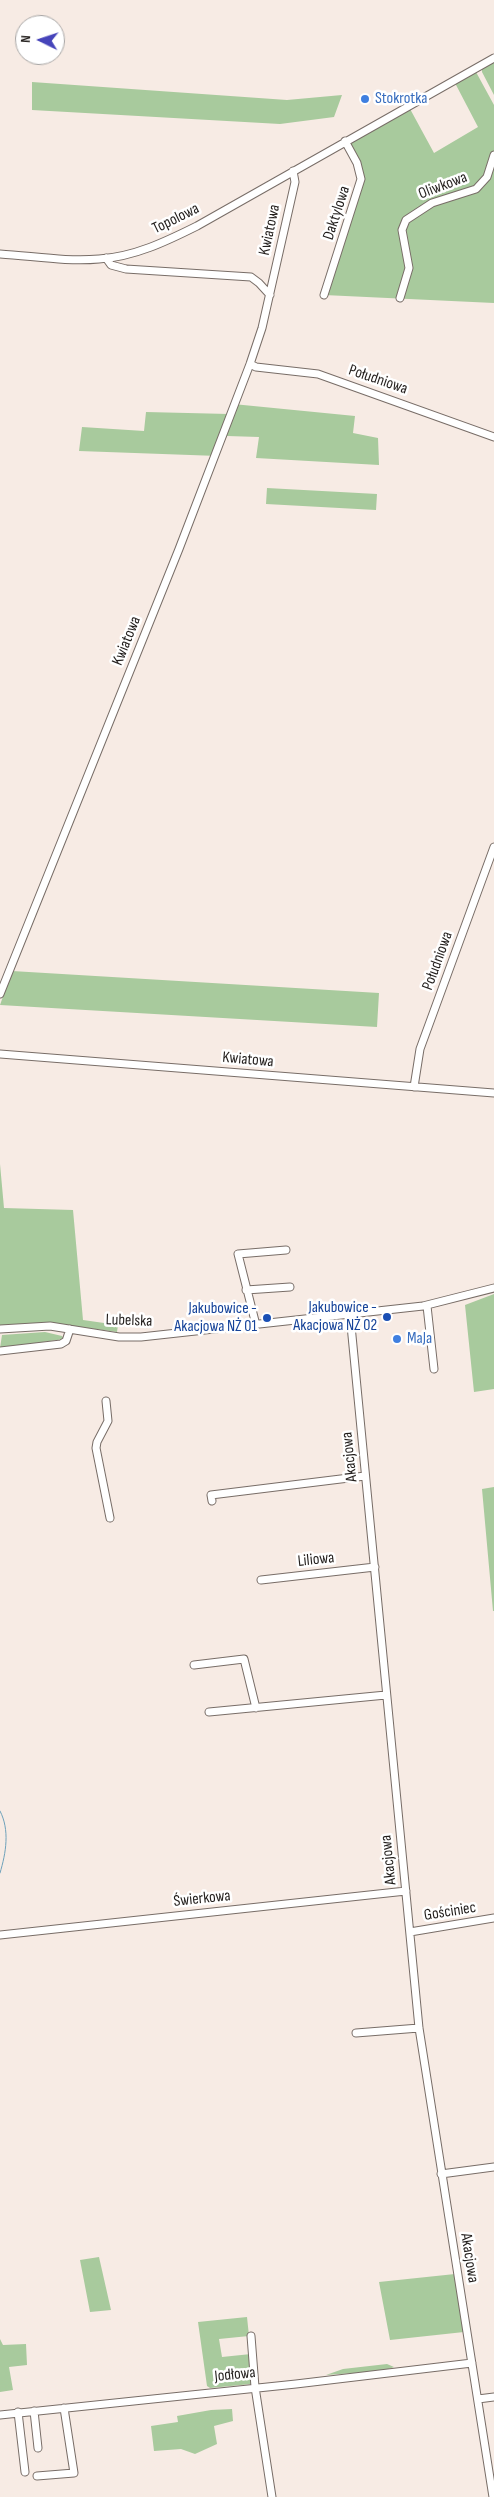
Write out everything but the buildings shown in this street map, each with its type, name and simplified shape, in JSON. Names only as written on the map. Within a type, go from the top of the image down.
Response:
[{"type":"street","name":"Topolowa","points":[[0,254],[70,259],[106,258],[144,249],[175,237],[494,58]]},
{"type":"street","name":"Daktylowa","points":[[324,295],[361,182],[361,172],[345,141]]},
{"type":"street","name":"Oliwkowa","points":[[400,298],[408,268],[402,230],[406,220],[432,203],[476,189],[487,177],[494,155]]},
{"type":"street","name":"Kwiatowa","points":[[0,994],[179,549],[250,364],[262,328],[270,295],[294,182],[293,171]]},
{"type":"street","points":[[106,258],[111,265],[126,269],[251,278],[259,283],[270,295]]},
{"type":"street","name":"Południowa","points":[[250,364],[256,367],[318,374],[494,437]]},
{"type":"street","name":"Południowa","points":[[414,1087],[420,1049],[494,847]]},
{"type":"street","name":"Kwiatowa","points":[[0,1054],[494,1092]]},
{"type":"street","points":[[256,1325],[238,1254],[286,1250]]},
{"type":"street","points":[[246,1290],[290,1287]]},
{"type":"street","name":"Lubelska","points":[[0,1329],[43,1326],[135,1338],[427,1306],[494,1288]]},
{"type":"street","points":[[427,1306],[434,1370]]},
{"type":"street","name":"Akacjowa","points":[[350,1315],[419,2028],[493,2497]]},
{"type":"street","points":[[0,1351],[61,1344],[66,1341],[70,1329]]},
{"type":"street","points":[[106,1401],[108,1421],[97,1442],[96,1448],[110,1518]]},
{"type":"street","points":[[212,1501],[211,1495],[365,1476]]},
{"type":"street","name":"Liliowa","points":[[261,1580],[375,1567]]},
{"type":"street","points":[[194,1665],[244,1659],[256,1708]]},
{"type":"street","points":[[209,1712],[386,1694]]},
{"type":"street","name":"Świerkowa","points":[[0,1935],[406,1891]]},
{"type":"street","name":"Gościniec","points":[[410,1932],[494,1918]]},
{"type":"street","points":[[356,2034],[419,2028]]},
{"type":"street","points":[[441,2174],[494,2166]]},
{"type":"street","points":[[251,2336],[256,2387],[272,2497]]},
{"type":"street","name":"Jodłowa","points":[[0,2415],[472,2362]]},
{"type":"street","points":[[478,2400],[494,2397]]},
{"type":"street","points":[[37,2476],[74,2473],[64,2408]]},
{"type":"street","points":[[34,2411],[38,2448]]},
{"type":"street","points":[[18,2412],[25,2472]]},
{"type":"green space","points":[[494,61],[494,95],[482,72],[482,67]]},
{"type":"green space","points":[[476,72],[494,105],[494,303],[324,295],[363,183],[348,142],[409,107],[434,153],[478,127],[455,83]]},
{"type":"green space","points":[[32,82],[287,100],[342,95],[334,117],[280,124],[32,110]]},
{"type":"green space","points":[[233,404],[355,416],[353,433],[378,438],[379,465],[256,458],[259,437],[227,436],[218,456],[79,451],[82,427],[144,431],[146,412],[229,414]]},
{"type":"green space","points":[[267,488],[377,494],[376,510],[266,504]]},
{"type":"green space","points":[[12,971],[379,993],[377,1027],[0,1005]]},
{"type":"green space","points":[[0,1164],[4,1208],[73,1210],[83,1320],[118,1325],[117,1332],[59,1324],[0,1326]]},
{"type":"green space","points":[[494,1294],[494,1389],[474,1392],[465,1305]]},
{"type":"green space","points":[[45,1332],[62,1336],[64,1339],[0,1348],[2,1335]]},
{"type":"green space","points":[[494,1487],[494,1611],[493,1611],[482,1489]]},
{"type":"green space","points":[[99,2257],[111,2310],[90,2312],[80,2260]]},
{"type":"green space","points":[[455,2274],[464,2332],[390,2340],[379,2282]]},
{"type":"green space","points":[[247,2317],[249,2336],[219,2339],[222,2357],[251,2354],[251,2384],[210,2388],[207,2386],[198,2322]]},
{"type":"green space","points":[[0,2339],[3,2345],[26,2344],[27,2365],[9,2367],[13,2390],[0,2392]]},
{"type":"green space","points":[[387,2364],[394,2367],[383,2371],[326,2375],[343,2369]]},
{"type":"green space","points":[[232,2409],[233,2421],[214,2426],[217,2444],[195,2454],[181,2449],[154,2451],[151,2426],[178,2422],[177,2416],[211,2410]]},
{"type":"waterway","points":[[0,1811],[6,1834],[4,1858],[0,1873]]},
{"type":"place","name":"Stokrotka","points":[[365,99]]},
{"type":"place","name":"Jakubowice - Akacjowa NŻ 02","points":[[387,1317]]},
{"type":"place","name":"Jakubowice - Akacjowa NŻ 01","points":[[267,1318]]},
{"type":"place","name":"MaJa","points":[[397,1339]]}]
